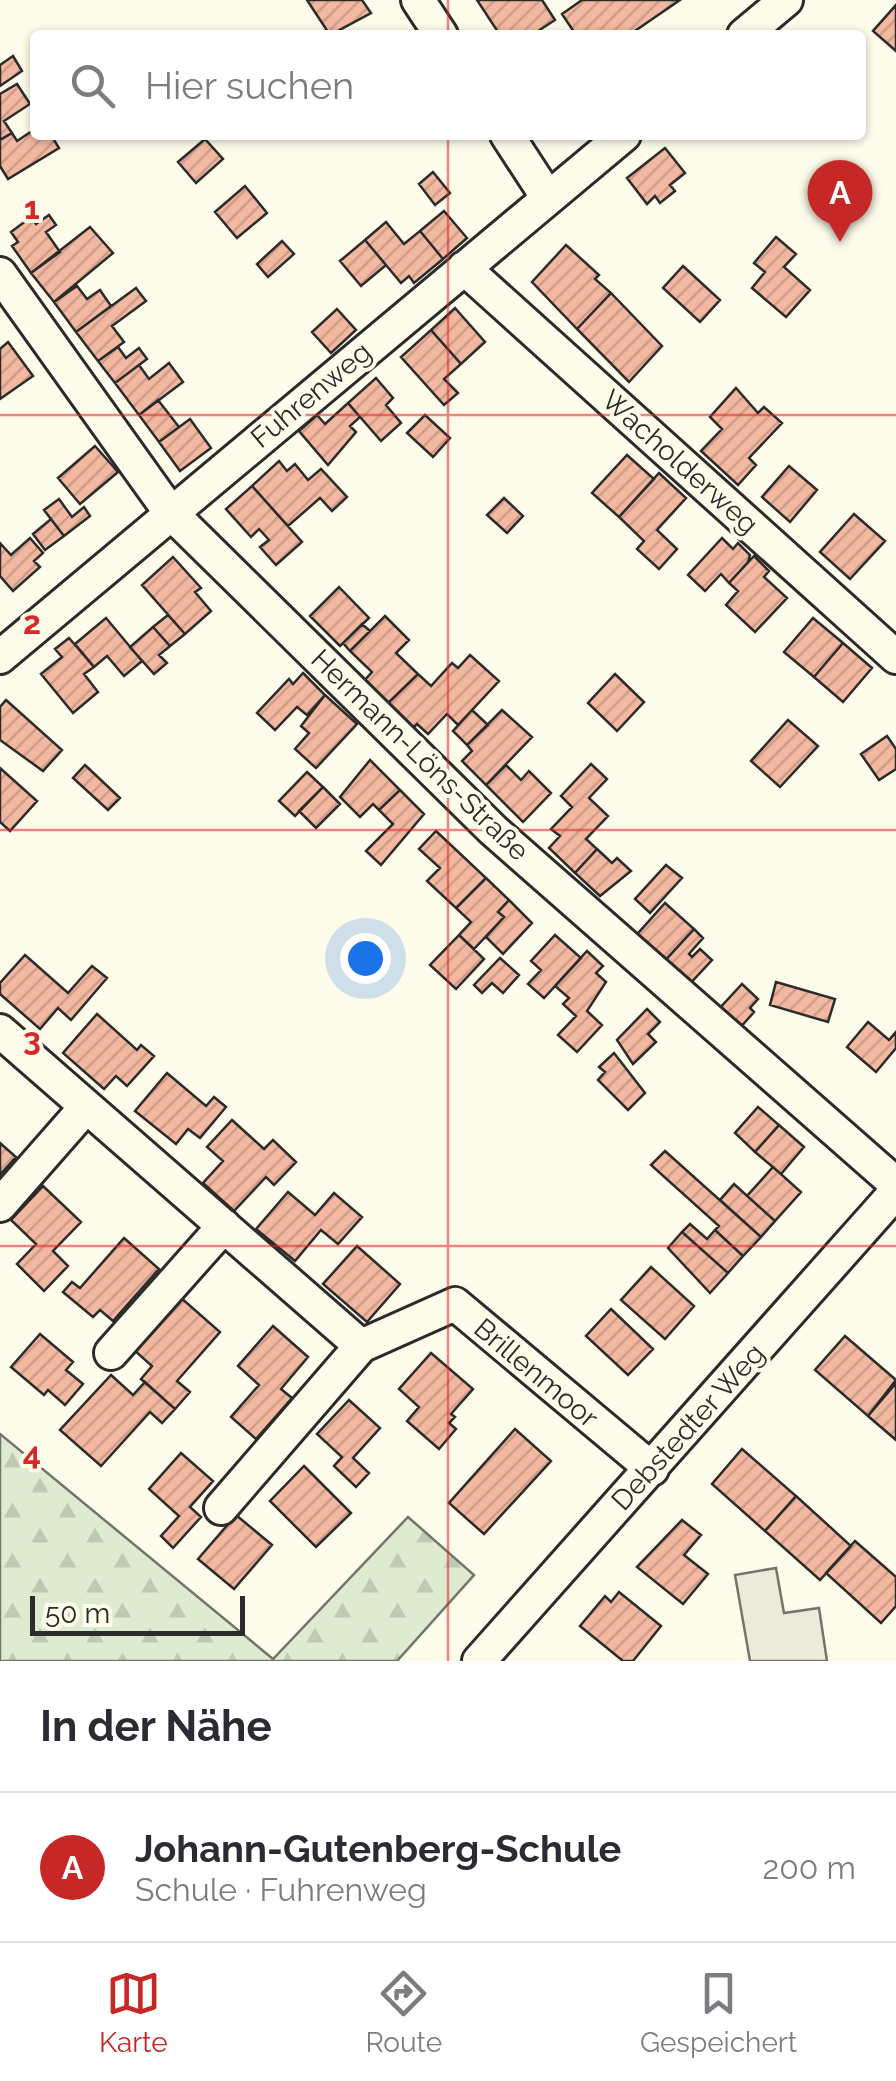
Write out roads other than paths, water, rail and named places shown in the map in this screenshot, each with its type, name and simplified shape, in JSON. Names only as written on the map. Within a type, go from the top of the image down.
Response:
[{"type":"street","points":[[418,0],[439,30]]},
{"type":"street","points":[[750,30],[786,0]]},
{"type":"street","points":[[510,140],[548,198]]},
{"type":"street","name":"Fuhrenweg","points":[[0,657],[618,140]]},
{"type":"street","name":"Wacholderweg","points":[[464,268],[896,657]]},
{"type":"street","name":"Hermann-Löns-Straße","points":[[0,274],[170,512],[494,830],[896,1184]]},
{"type":"street","points":[[0,1032],[361,1346],[221,1508]]},
{"type":"street","points":[[0,1205],[86,1106]]},
{"type":"street","name":"Debstedter Weg","points":[[479,1661],[896,1192]]},
{"type":"street","points":[[111,1353],[224,1226]]},
{"type":"street","name":"Brillenmoor","points":[[361,1346],[455,1304],[652,1469]]},
{"type":"place","name":"Johann-Gutenberg-Schule","points":[[840,242]]}]
